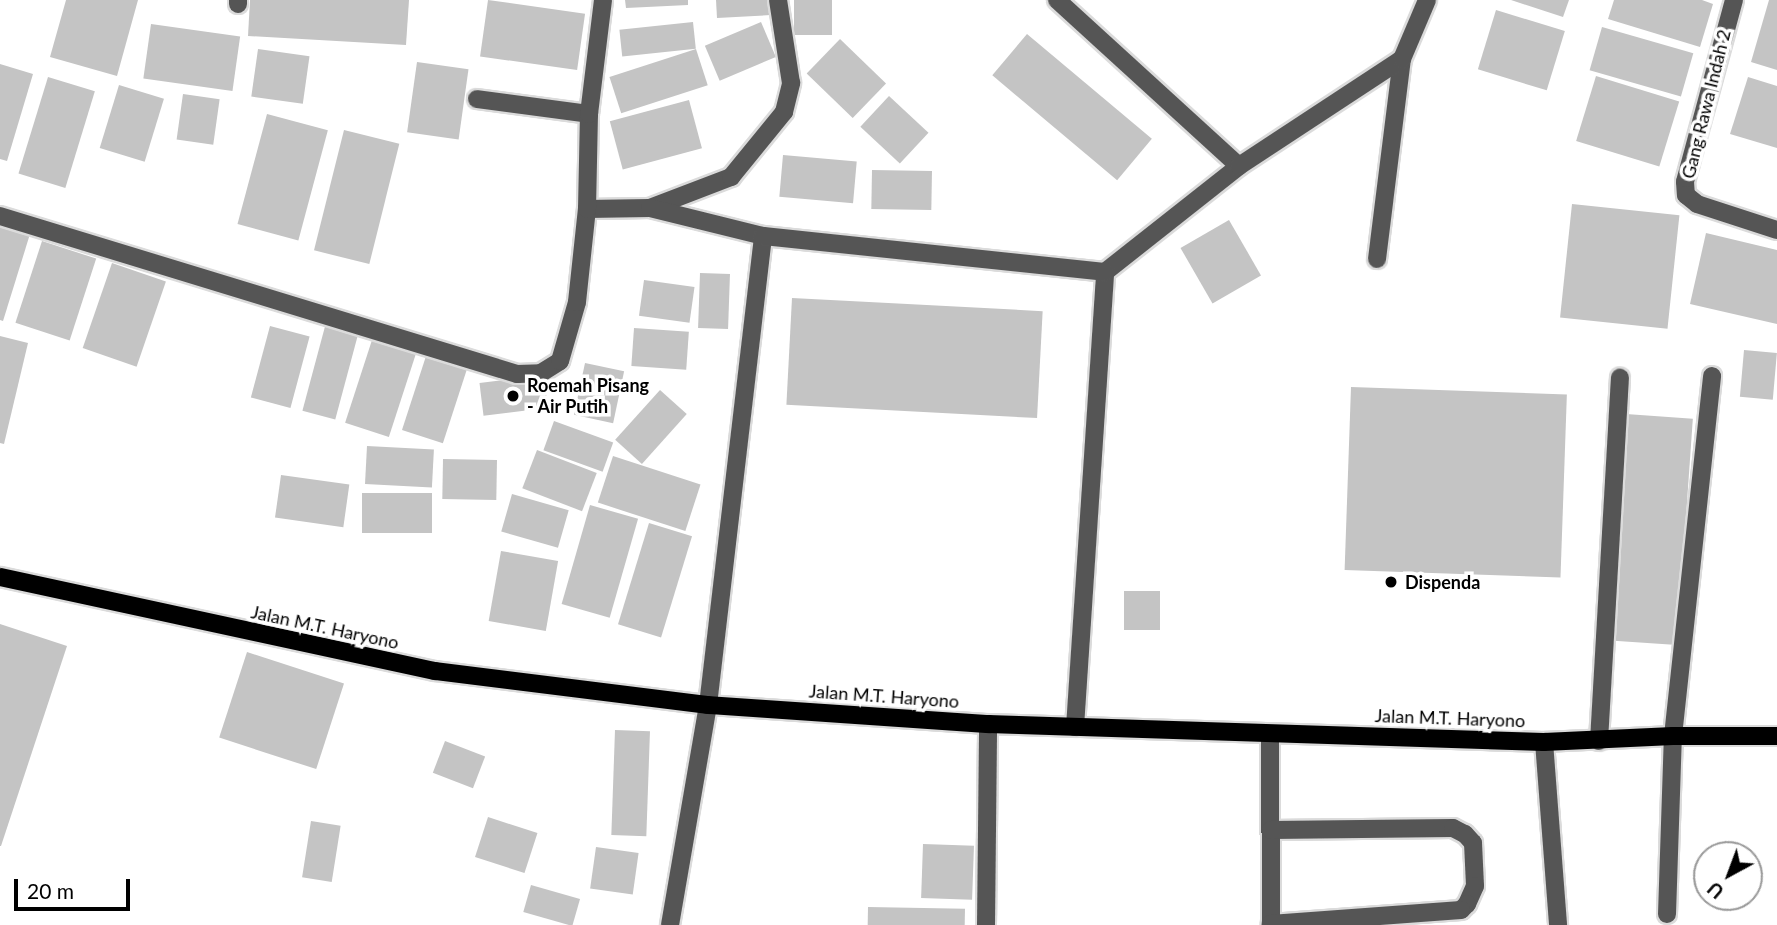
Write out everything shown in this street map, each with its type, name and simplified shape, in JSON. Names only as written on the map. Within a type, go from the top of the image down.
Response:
[{"type":"main road","name":"Jalan M.T. Haryono","points":[[0,577],[435,671],[708,705],[988,724],[1075,727],[1270,742],[1544,742],[1673,736],[1777,736]]},
{"type":"street","points":[[0,216],[517,374],[541,373],[560,361],[577,302],[587,209],[589,114],[603,0]]},
{"type":"street","points":[[650,208],[731,177],[783,112],[791,83],[778,0]]},
{"type":"street","points":[[1057,0],[1239,166]]},
{"type":"street","points":[[1377,259],[1402,60],[1427,0]]},
{"type":"street","name":"Gang Rawa Indah 2","points":[[1734,0],[1685,182],[1686,195],[1698,204],[1777,230]]},
{"type":"street","points":[[587,209],[650,208],[763,236],[1105,272],[1239,166],[1402,60]]},
{"type":"street","points":[[477,99],[589,114]]},
{"type":"street","points":[[670,925],[708,705],[763,236]]},
{"type":"street","points":[[1075,727],[1105,272]]},
{"type":"street","points":[[1667,914],[1673,736],[1712,376]]},
{"type":"street","points":[[1599,741],[1620,378]]},
{"type":"street","points":[[986,925],[988,724]]},
{"type":"street","points":[[1270,742],[1270,823],[1271,925],[1461,910],[1467,904],[1475,886],[1473,843],[1465,834],[1453,828],[1270,823]]},
{"type":"street","points":[[1544,742],[1558,925]]},
{"type":"building","points":[[66,0],[138,0],[117,76],[50,57]]},
{"type":"building","points":[[250,0],[409,0],[406,45],[248,36]]},
{"type":"building","points":[[488,0],[585,14],[577,70],[480,56]]},
{"type":"building","points":[[625,0],[688,0],[688,5],[626,8]]},
{"type":"building","points":[[716,0],[770,0],[771,15],[717,18]]},
{"type":"building","points":[[794,0],[832,0],[832,35],[794,35]]},
{"type":"building","points":[[1511,0],[1569,0],[1563,17]]},
{"type":"building","points":[[1614,0],[1702,0],[1713,4],[1700,47],[1608,19]]},
{"type":"building","points":[[1769,0],[1777,0],[1777,70],[1751,62]]},
{"type":"building","points":[[1496,10],[1565,31],[1547,90],[1478,69]]},
{"type":"building","points":[[693,22],[696,49],[622,57],[619,30]]},
{"type":"building","points":[[761,22],[776,57],[720,81],[705,46]]},
{"type":"building","points":[[151,24],[240,37],[232,91],[143,78]]},
{"type":"building","points":[[1602,27],[1693,53],[1681,96],[1590,70]]},
{"type":"building","points":[[1027,34],[1152,139],[1117,180],[992,75]]},
{"type":"building","points":[[840,39],[886,83],[853,118],[807,74]]},
{"type":"building","points":[[258,49],[309,56],[303,104],[251,97]]},
{"type":"building","points":[[696,49],[708,85],[621,113],[609,77]]},
{"type":"building","points":[[417,62],[468,69],[459,140],[407,132]]},
{"type":"building","points":[[0,64],[33,74],[7,161],[0,159]]},
{"type":"building","points":[[1596,76],[1679,101],[1659,166],[1576,141]]},
{"type":"building","points":[[48,77],[95,91],[65,188],[18,174]]},
{"type":"building","points":[[1748,77],[1777,86],[1777,148],[1730,134]]},
{"type":"building","points":[[119,85],[164,99],[145,162],[100,148]]},
{"type":"building","points":[[183,94],[220,99],[213,145],[177,140]]},
{"type":"building","points":[[889,96],[928,133],[900,164],[860,127]]},
{"type":"building","points":[[689,100],[702,148],[623,170],[610,121]]},
{"type":"building","points":[[267,114],[328,130],[298,240],[237,224]]},
{"type":"building","points":[[344,130],[399,144],[369,264],[314,250]]},
{"type":"building","points":[[783,155],[857,161],[853,203],[779,197]]},
{"type":"building","points":[[872,170],[932,171],[931,210],[871,209]]},
{"type":"building","points":[[1572,204],[1679,215],[1667,329],[1560,317]]},
{"type":"building","points":[[1229,220],[1261,275],[1213,303],[1181,248]]},
{"type":"building","points":[[0,224],[30,234],[3,321],[0,320]]},
{"type":"building","points":[[1706,233],[1777,250],[1777,324],[1690,304]]},
{"type":"building","points":[[42,241],[96,259],[70,340],[15,323]]},
{"type":"building","points":[[112,263],[166,282],[137,367],[83,348]]},
{"type":"building","points":[[700,273],[730,274],[728,329],[698,328]]},
{"type":"building","points":[[644,280],[695,287],[689,323],[639,316]]},
{"type":"building","points":[[792,298],[1043,311],[1037,418],[786,405]]},
{"type":"building","points":[[327,319],[360,328],[335,420],[302,411]]},
{"type":"building","points":[[270,326],[310,337],[290,408],[251,397]]},
{"type":"building","points":[[634,328],[689,332],[686,370],[631,366]]},
{"type":"building","points":[[0,336],[28,343],[4,444],[0,443]]},
{"type":"building","points":[[372,340],[416,354],[389,437],[345,423]]},
{"type":"building","points":[[1744,350],[1777,353],[1773,400],[1740,397]]},
{"type":"building","points":[[427,353],[468,366],[443,443],[402,430]]},
{"type":"building","points":[[585,363],[624,371],[613,423],[574,415]]},
{"type":"building","name":"Roemah Pisang - Air Putih","points":[[544,375],[548,408],[484,416],[479,383]]},
{"type":"building","points":[[1351,387],[1567,395],[1560,577],[1345,570]]},
{"type":"building","points":[[660,390],[687,414],[642,464],[615,440]]},
{"type":"building","points":[[1626,414],[1693,419],[1677,645],[1610,640]]},
{"type":"building","points":[[554,421],[613,443],[603,472],[543,450]]},
{"type":"building","points":[[367,446],[434,450],[432,487],[365,484]]},
{"type":"building","points":[[537,450],[597,473],[582,511],[522,488]]},
{"type":"building","points":[[613,456],[700,484],[685,531],[598,503]]},
{"type":"building","points":[[443,459],[497,460],[496,500],[442,499]]},
{"type":"building","points":[[281,475],[349,485],[343,527],[275,518]]},
{"type":"building","points":[[362,493],[432,493],[432,533],[362,533]]},
{"type":"building","points":[[512,494],[569,510],[558,548],[501,531]]},
{"type":"building","points":[[590,505],[638,519],[610,618],[562,604]]},
{"type":"building","points":[[649,523],[692,536],[661,638],[618,624]]},
{"type":"building","points":[[501,551],[558,561],[546,631],[489,621]]},
{"type":"building","points":[[1124,591],[1160,591],[1160,630],[1124,630]]},
{"type":"building","points":[[0,624],[67,646],[1,846],[0,846]]},
{"type":"building","points":[[247,652],[344,684],[316,769],[219,738]]},
{"type":"building","points":[[615,730],[650,731],[646,836],[611,835]]},
{"type":"building","points":[[445,741],[485,756],[473,788],[433,773]]},
{"type":"building","points":[[488,817],[537,833],[524,873],[475,857]]},
{"type":"building","points":[[311,821],[341,826],[332,882],[302,877]]},
{"type":"building","points":[[923,844],[974,846],[972,900],[921,898]]},
{"type":"building","points":[[596,847],[639,853],[633,895],[590,889]]},
{"type":"building","points":[[531,885],[580,899],[573,925],[523,912]]},
{"type":"building","points":[[868,907],[965,909],[965,925],[868,925]]},
{"type":"place","name":"Roemah Pisang - Air Putih","points":[[513,396]]},
{"type":"place","name":"Dispenda","points":[[1391,582]]}]
